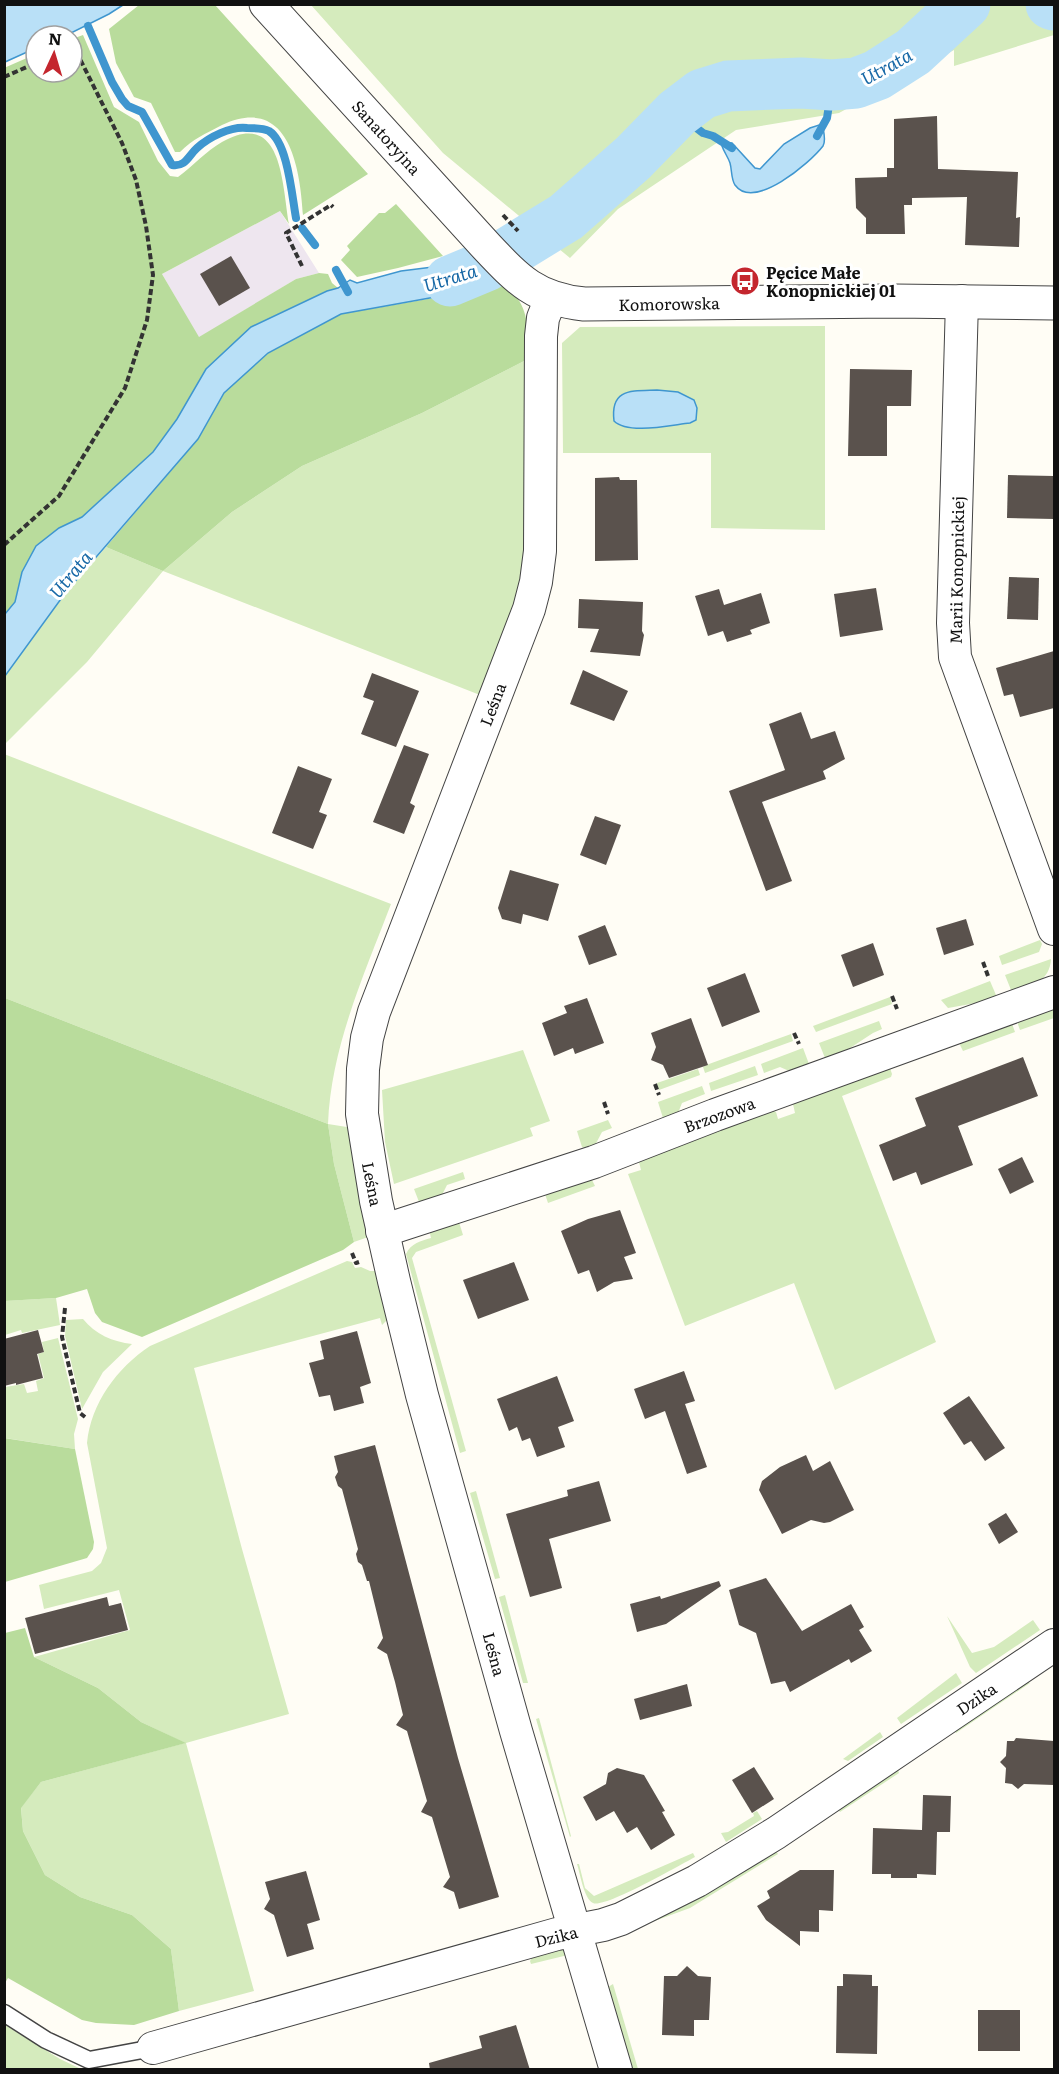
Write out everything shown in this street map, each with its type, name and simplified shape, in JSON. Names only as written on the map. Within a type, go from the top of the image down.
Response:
[{"type":"street","name":"Sanatoryjna","points":[[266,4],[498,259]]},
{"type":"street","name":"Komorowska","points":[[498,259],[528,286],[551,298],[584,304],[962,301],[1054,303]]},
{"type":"street","name":"Leśna","points":[[551,298],[543,318],[541,336],[540,551],[536,582],[529,609],[378,999],[367,1038],[362,1077],[362,1114],[382,1231],[423,1395],[516,1731],[616,2070]]},
{"type":"street","name":"Marii Konopnickiej","points":[[962,301],[953,623],[955,657],[1054,929]]},
{"type":"street","name":"Brzozowa","points":[[382,1231],[594,1161],[1054,992]]},
{"type":"street","name":"Dzika","points":[[153,2048],[621,1919],[697,1881],[777,1833],[1054,1645]]},
{"type":"lane","name":"Dzika","points":[[4,2013],[46,2040],[88,2060],[153,2048]]},
{"type":"path","points":[[4,545],[60,496],[125,388],[147,320],[153,275],[147,226],[136,180],[122,143],[84,67]]},
{"type":"path","points":[[4,76],[24,68]]},
{"type":"path","points":[[302,266],[286,233],[331,205],[333,207]]},
{"type":"path","points":[[983,962],[987,976]]},
{"type":"path","points":[[892,996],[897,1009]]},
{"type":"path","points":[[794,1033],[799,1044]]},
{"type":"path","points":[[655,1084],[659,1095]]},
{"type":"path","points":[[604,1102],[608,1114]]},
{"type":"path","points":[[352,1253],[356,1263],[360,1262]]},
{"type":"path","points":[[65,1308],[62,1337],[80,1413],[85,1417]]},
{"type":"shaded area","points":[[280,211],[319,273],[296,279],[199,338],[162,274]]},
{"type":"green space","points":[[1054,4],[1054,35],[954,66],[954,50],[839,113],[736,130],[618,209],[570,258],[443,153],[311,5]]},
{"type":"green space","points":[[139,5],[215,5],[368,174],[303,215],[294,157],[286,140],[276,127],[262,119],[245,118],[222,125],[195,140],[180,152],[175,152],[151,103],[134,97],[116,63],[109,29]]},
{"type":"green space","points":[[84,37],[114,107],[139,122],[158,161],[170,176],[178,177],[216,146],[242,134],[257,135],[268,143],[276,156],[281,172],[289,224],[280,211],[162,274],[199,337],[296,279],[319,273],[328,274],[332,283],[338,288],[251,327],[153,452],[82,517],[59,528],[22,572],[15,602],[5,614],[4,68],[24,59],[24,84],[84,84]]},
{"type":"green space","points":[[396,204],[443,256],[357,277],[341,260],[350,250],[347,246],[379,213],[385,213]]},
{"type":"green space","points":[[495,276],[514,294],[524,312],[528,332],[528,359],[422,413],[302,466],[232,512],[163,571],[106,547],[198,439],[224,393],[268,353],[341,314],[474,291]]},
{"type":"green space","points":[[825,326],[825,530],[711,528],[711,453],[563,453],[562,343],[580,327]]},
{"type":"green space","points":[[528,359],[528,539],[521,590],[480,695],[163,571],[232,512],[302,466],[422,413]]},
{"type":"green space","points":[[106,547],[163,571],[87,662],[5,744],[4,675],[66,593]]},
{"type":"green space","points":[[4,754],[391,904],[342,1039],[330,1095],[328,1124],[5,998]]},
{"type":"green space","points":[[1040,940],[1042,944],[1039,952],[1002,965],[999,956]]},
{"type":"green space","points":[[1051,959],[1048,972],[1040,981],[1017,994],[1011,990],[1005,975]]},
{"type":"green space","points":[[990,981],[996,995],[993,1000],[948,1008],[941,1000]]},
{"type":"green space","points":[[890,997],[892,1004],[816,1032],[813,1026]]},
{"type":"green space","points":[[5,998],[328,1124],[334,1164],[354,1242],[343,1250],[142,1337],[102,1322],[95,1313],[87,1289],[56,1298],[5,1301]]},
{"type":"green space","points":[[1054,1006],[1054,1018],[1020,1030],[1016,1019]]},
{"type":"green space","points":[[879,1021],[882,1029],[827,1063],[819,1043]]},
{"type":"green space","points":[[1011,1021],[1015,1032],[963,1051],[960,1045],[963,1038]]},
{"type":"green space","points":[[791,1034],[793,1041],[705,1073],[703,1067],[709,1064]]},
{"type":"green space","points":[[803,1048],[809,1064],[796,1074],[780,1067],[764,1073],[761,1064]]},
{"type":"green space","points":[[523,1050],[550,1121],[530,1128],[533,1136],[394,1184],[385,1142],[382,1090]]},
{"type":"green space","points":[[889,1065],[891,1077],[842,1096],[936,1342],[835,1390],[794,1283],[685,1326],[628,1174],[641,1170],[639,1162],[641,1156],[770,1109],[776,1112],[778,1119],[795,1113],[794,1100]]},
{"type":"green space","points":[[755,1066],[758,1075],[711,1091],[709,1083]]},
{"type":"green space","points":[[698,1069],[700,1075],[659,1090],[657,1083]]},
{"type":"green space","points":[[702,1086],[705,1094],[682,1103],[676,1118],[669,1120],[663,1118],[658,1102]]},
{"type":"green space","points":[[608,1120],[612,1128],[602,1132],[593,1149],[582,1147],[577,1131]]},
{"type":"green space","points":[[328,1124],[353,1128],[371,1236],[354,1242],[334,1164]]},
{"type":"green space","points":[[463,1172],[465,1179],[447,1185],[439,1201],[421,1207],[414,1189]]},
{"type":"green space","points":[[586,1177],[592,1180],[595,1186],[548,1203],[544,1191]]},
{"type":"green space","points":[[458,1219],[463,1235],[416,1252],[412,1258],[466,1451],[460,1453],[406,1254],[413,1245],[431,1238],[429,1229]]},
{"type":"green space","points":[[347,1261],[352,1262],[355,1268],[361,1267],[377,1271],[389,1318],[382,1325],[380,1318],[194,1368],[289,1714],[186,1743],[254,1991],[179,2011],[171,1949],[132,1915],[80,1897],[45,1875],[23,1831],[21,1807],[41,1782],[185,1743],[141,1722],[98,1688],[34,1657],[130,1630],[119,1590],[44,1609],[39,1585],[92,1571],[101,1563],[107,1548],[87,1443],[94,1414],[100,1401],[127,1365],[150,1346]]},
{"type":"green space","points":[[56,1298],[60,1325],[22,1333],[21,1330],[5,1335],[4,1301]]},
{"type":"green space","points":[[83,1319],[105,1336],[132,1344],[103,1372],[82,1409],[65,1336],[66,1320]]},
{"type":"green space","points":[[58,1338],[78,1419],[74,1434],[75,1449],[5,1438],[5,1387],[24,1384],[27,1393],[38,1391],[36,1381],[44,1378],[38,1354],[44,1352],[42,1342]]},
{"type":"green space","points":[[4,1438],[75,1449],[94,1542],[93,1549],[87,1558],[5,1582]]},
{"type":"green space","points":[[476,1491],[500,1578],[495,1579],[470,1493]]},
{"type":"green space","points":[[505,1595],[528,1683],[523,1683],[499,1597]]},
{"type":"green space","points":[[947,1616],[972,1653],[994,1647],[1033,1620],[1040,1630],[976,1673],[970,1667]]},
{"type":"green space","points":[[25,1628],[34,1657],[98,1688],[141,1722],[186,1743],[41,1782],[21,1808],[23,1831],[45,1875],[80,1897],[132,1915],[171,1949],[179,2011],[134,2025],[96,2023],[82,2020],[8,1978],[5,1983],[5,1633]]},
{"type":"green space","points":[[956,1673],[962,1683],[901,1724],[897,1718]]},
{"type":"green space","points":[[1025,1680],[1030,1683],[956,1733],[953,1729]]},
{"type":"green space","points":[[539,1718],[571,1836],[570,1837],[536,1719]]},
{"type":"green space","points":[[880,1732],[883,1737],[848,1761],[843,1759]]},
{"type":"green space","points":[[897,1767],[899,1773],[840,1812],[837,1807]]},
{"type":"green space","points":[[757,1811],[762,1819],[726,1842],[721,1833],[728,1832],[754,1816],[753,1813]]},
{"type":"green space","points":[[775,1850],[778,1854],[690,1908],[611,1937]]},
{"type":"green space","points":[[693,1853],[695,1857],[659,1877],[600,1903],[593,1903],[587,1896],[577,1864],[579,1864],[585,1888],[594,1896]]},
{"type":"green space","points":[[564,1945],[568,1955],[531,1964],[530,1961],[536,1951]]},
{"type":"green space","points":[[613,1984],[638,2069],[628,2069],[605,1989]]},
{"type":"green space","points":[[5,2025],[60,2059],[81,2069],[5,2069]]},
{"type":"water","points":[[5,4],[123,4],[84,26],[84,24],[24,24],[24,53],[5,62]]},
{"type":"water","points":[[819,125],[824,132],[823,146],[794,173],[768,189],[755,192],[744,191],[735,185],[730,163],[722,146],[724,142],[732,143],[755,168],[760,169],[784,144]]},
{"type":"water","points":[[476,255],[495,276],[474,290],[341,314],[268,353],[224,393],[198,439],[66,592],[5,676],[5,614],[15,602],[22,572],[36,546],[59,528],[82,517],[153,452],[177,419],[206,369],[251,327],[338,288],[350,280],[357,283],[401,271],[457,264]]},
{"type":"water","points":[[657,390],[678,392],[694,400],[697,408],[696,420],[690,423],[639,428],[629,428],[614,421],[614,410],[619,397],[631,392]]},
{"type":"building","points":[[937,116],[938,169],[1018,172],[1016,218],[1020,217],[1019,247],[965,245],[967,197],[912,198],[912,205],[904,205],[905,234],[866,234],[866,218],[856,208],[855,178],[887,177],[887,168],[894,168],[894,119]]},
{"type":"building","points":[[231,256],[250,288],[219,306],[200,274]]},
{"type":"building","points":[[850,369],[912,370],[911,406],[887,406],[887,456],[848,456]]},
{"type":"building","points":[[1008,475],[1054,476],[1054,519],[1007,518]]},
{"type":"building","points":[[619,477],[620,480],[637,480],[638,560],[595,561],[595,478]]},
{"type":"building","points":[[1009,577],[1039,578],[1038,620],[1007,619]]},
{"type":"building","points":[[876,588],[883,630],[840,637],[834,594]]},
{"type":"building","points":[[719,589],[724,605],[761,593],[770,623],[750,630],[752,634],[727,642],[723,631],[708,636],[695,596]]},
{"type":"building","points":[[579,599],[643,602],[642,631],[644,635],[640,656],[590,652],[599,629],[578,628]]},
{"type":"building","points":[[1054,651],[1054,708],[1020,717],[1013,694],[1004,696],[996,668]]},
{"type":"building","points":[[583,670],[628,691],[614,721],[570,704]]},
{"type":"building","points":[[372,673],[419,691],[396,747],[361,734],[374,701],[363,697]]},
{"type":"building","points":[[801,712],[811,739],[835,731],[845,759],[823,771],[826,779],[762,802],[792,881],[766,891],[729,791],[785,770],[769,724]]},
{"type":"building","points":[[404,745],[429,754],[410,803],[415,806],[404,834],[373,822]]},
{"type":"building","points":[[298,766],[332,779],[319,812],[327,815],[313,849],[272,833]]},
{"type":"building","points":[[595,816],[621,825],[606,865],[580,855]]},
{"type":"building","points":[[510,870],[559,884],[548,921],[523,914],[521,924],[502,919],[498,908]]},
{"type":"building","points":[[966,919],[974,945],[944,955],[936,928]]},
{"type":"building","points":[[605,925],[617,955],[589,965],[578,936]]},
{"type":"building","points":[[873,943],[884,975],[853,987],[841,955]]},
{"type":"building","points":[[745,973],[760,1012],[722,1027],[707,988]]},
{"type":"building","points":[[587,998],[604,1043],[575,1054],[573,1048],[554,1056],[542,1023],[567,1013],[564,1006]]},
{"type":"building","points":[[691,1018],[708,1065],[669,1078],[663,1065],[651,1060],[656,1047],[651,1033]]},
{"type":"building","points":[[1023,1057],[1038,1096],[958,1126],[973,1165],[921,1185],[916,1172],[893,1181],[879,1145],[926,1126],[915,1098]]},
{"type":"building","points":[[1022,1157],[1034,1182],[1010,1194],[998,1169]]},
{"type":"building","points":[[620,1210],[636,1253],[624,1257],[633,1279],[614,1282],[597,1292],[589,1270],[578,1274],[561,1231],[588,1219]]},
{"type":"building","points":[[514,1262],[529,1300],[478,1319],[463,1280]]},
{"type":"building","points":[[38,1330],[44,1352],[37,1354],[43,1378],[4,1386],[4,1339]]},
{"type":"building","points":[[357,1331],[371,1383],[360,1387],[364,1403],[334,1411],[330,1395],[319,1397],[309,1363],[324,1359],[320,1341]]},
{"type":"building","points":[[684,1371],[695,1401],[685,1404],[707,1467],[687,1474],[665,1411],[645,1419],[634,1389]]},
{"type":"building","points":[[557,1376],[574,1421],[558,1427],[565,1447],[537,1457],[530,1438],[522,1441],[517,1427],[509,1431],[497,1399]]},
{"type":"building","points":[[969,1396],[1005,1448],[985,1461],[971,1441],[964,1445],[943,1413]]},
{"type":"building","points":[[375,1445],[458,1758],[499,1897],[459,1909],[454,1892],[443,1887],[450,1877],[432,1817],[421,1812],[427,1801],[407,1731],[396,1725],[403,1715],[395,1682],[387,1654],[377,1648],[383,1638],[369,1581],[367,1581],[362,1565],[358,1562],[356,1554],[358,1549],[342,1489],[338,1486],[335,1477],[338,1472],[334,1456]]},
{"type":"building","points":[[806,1455],[813,1471],[830,1461],[854,1510],[830,1522],[811,1520],[782,1534],[759,1490],[762,1481],[780,1467]]},
{"type":"building","points":[[599,1481],[611,1521],[549,1539],[562,1588],[530,1597],[506,1514],[568,1496],[567,1490]]},
{"type":"building","points":[[1006,1513],[1018,1532],[999,1544],[988,1524]]},
{"type":"building","points":[[766,1578],[802,1631],[851,1604],[864,1627],[859,1630],[872,1651],[851,1663],[849,1659],[790,1692],[785,1681],[771,1684],[756,1633],[739,1625],[729,1590]]},
{"type":"building","points":[[719,1581],[721,1586],[666,1624],[637,1632],[630,1604],[660,1596],[661,1599]]},
{"type":"building","points":[[107,1597],[109,1606],[121,1603],[128,1630],[35,1654],[25,1618]]},
{"type":"building","points":[[687,1684],[692,1706],[640,1720],[634,1699]]},
{"type":"building","points":[[1016,1738],[1054,1741],[1054,1785],[1024,1784],[1018,1789],[1012,1784],[1005,1783],[1006,1768],[1000,1762],[1006,1756],[1007,1741],[1014,1741]]},
{"type":"building","points":[[754,1767],[774,1799],[752,1813],[732,1780]]},
{"type":"building","points":[[617,1768],[644,1775],[665,1811],[662,1812],[675,1835],[651,1850],[637,1827],[627,1833],[614,1811],[596,1821],[583,1797],[606,1784],[608,1773]]},
{"type":"building","points":[[923,1795],[951,1796],[950,1832],[937,1832],[936,1875],[917,1874],[917,1878],[891,1878],[891,1874],[872,1874],[873,1828],[922,1830]]},
{"type":"building","points":[[800,1870],[834,1870],[833,1911],[819,1910],[819,1932],[800,1931],[800,1946],[766,1920],[757,1906],[770,1898],[767,1891]]},
{"type":"building","points":[[306,1871],[320,1920],[307,1924],[314,1949],[287,1957],[274,1915],[264,1909],[270,1899],[265,1882]]},
{"type":"building","points":[[687,1966],[698,1976],[711,1977],[709,2020],[694,2020],[694,2036],[662,2035],[664,1976],[677,1976]]},
{"type":"building","points":[[843,1974],[872,1975],[872,1986],[878,1986],[877,2054],[836,2053],[837,1986],[843,1986]]},
{"type":"building","points":[[978,2010],[1020,2010],[1020,2051],[978,2051]]},
{"type":"building","points":[[516,2025],[530,2070],[430,2070],[429,2063],[482,2048],[479,2036]]},
{"type":"waterway","name":"Utrata","points":[[450,281],[486,266],[566,217],[633,158],[677,113],[702,94],[728,86],[856,83],[877,75],[913,52],[965,4]]},
{"type":"waterway","points":[[88,26],[112,82],[122,99],[128,106],[142,112],[172,165],[184,163],[202,144],[227,131],[241,128],[258,128],[269,131],[281,147],[285,158],[296,218]]},
{"type":"waterway","points":[[817,136],[827,118],[832,85]]},
{"type":"waterway","points":[[677,113],[703,133],[713,136],[732,148]]},
{"type":"waterway","points":[[302,228],[315,245]]},
{"type":"waterway","points":[[336,270],[348,292]]},
{"type":"place","name":"Pęcice Małe Konopnickiej 01","points":[[745,281]]}]
